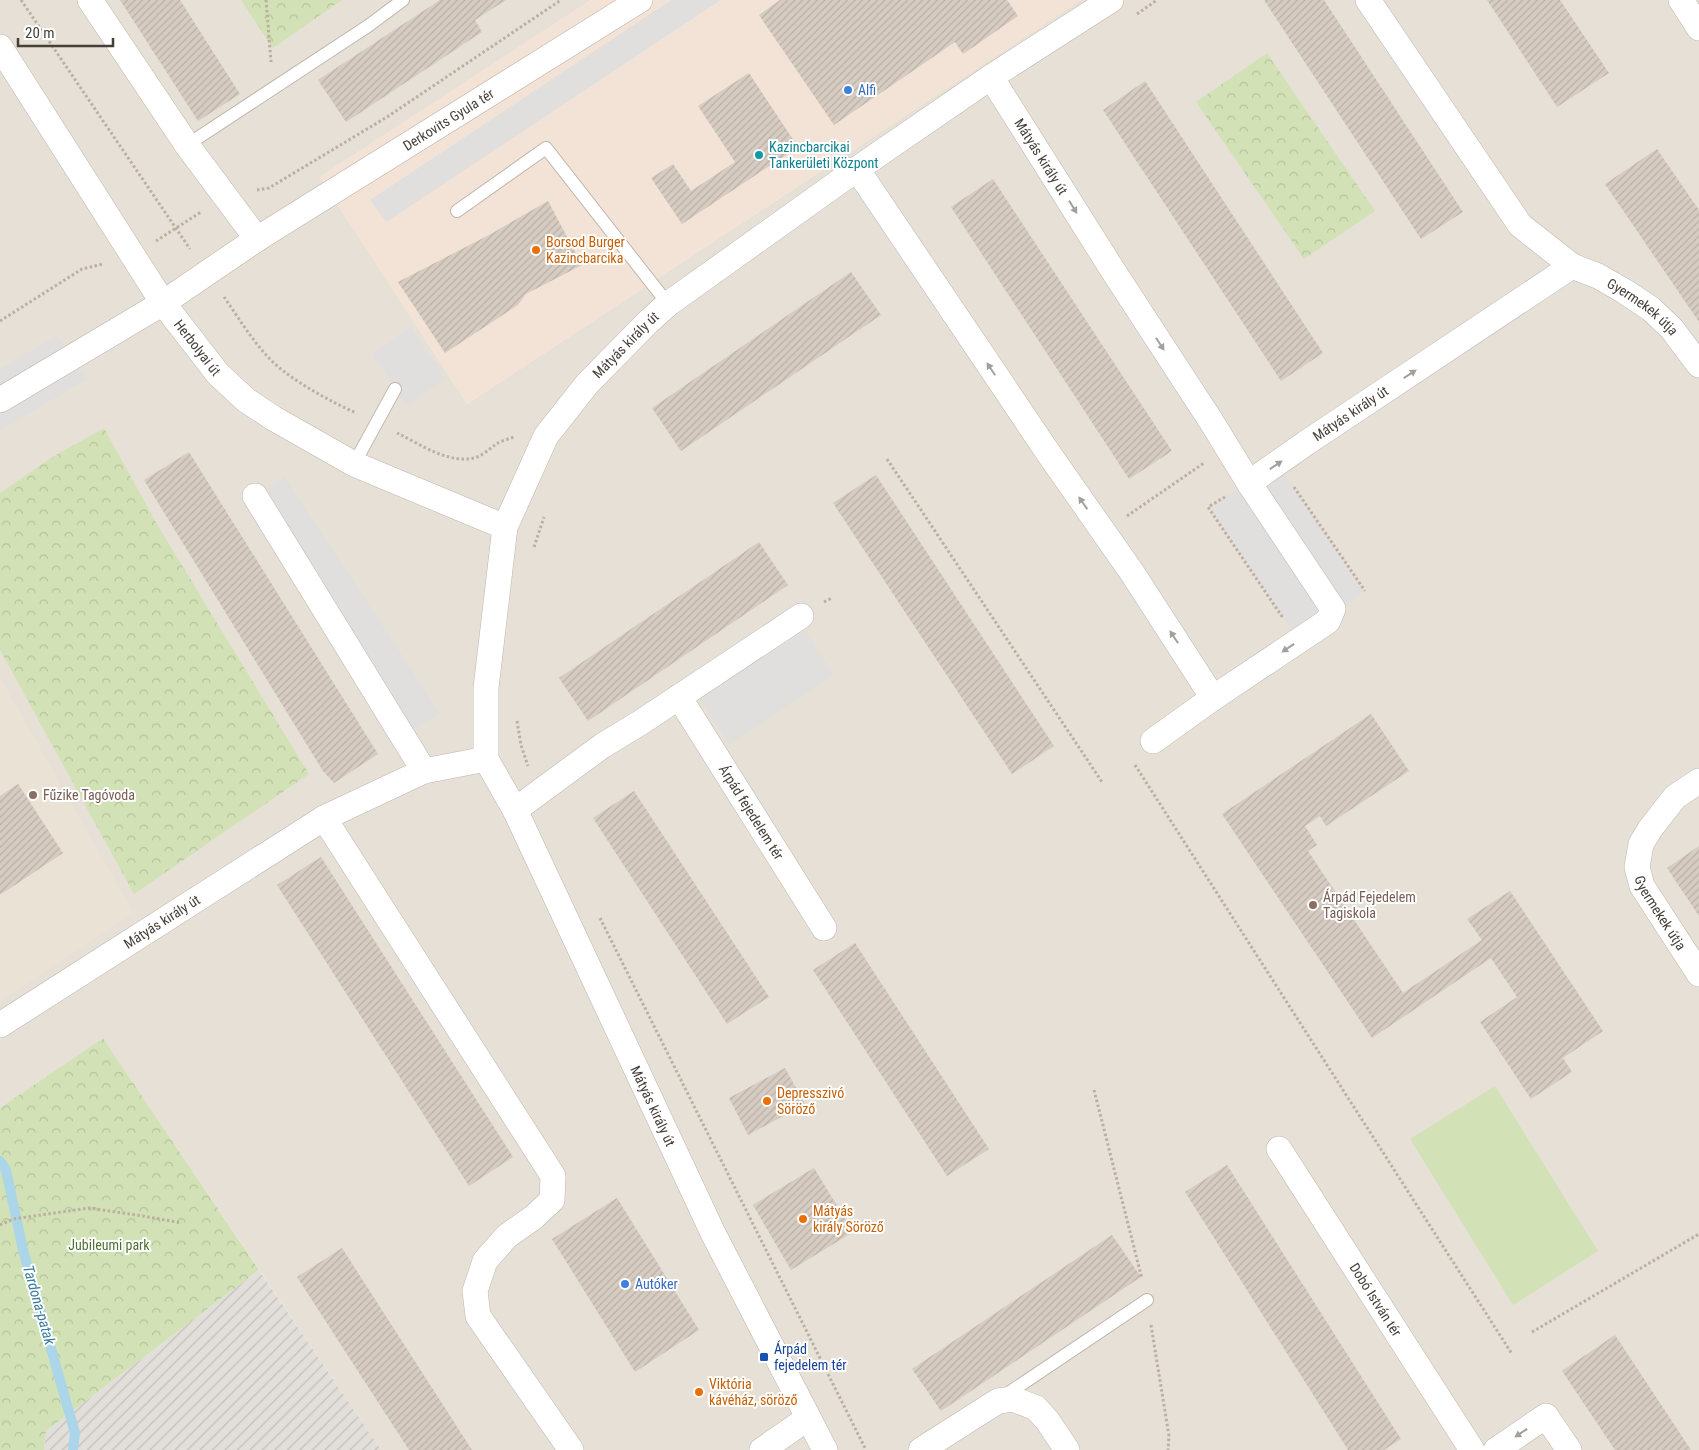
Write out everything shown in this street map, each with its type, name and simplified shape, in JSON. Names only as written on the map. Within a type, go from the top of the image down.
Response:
[{"type":"street","points":[[90,0],[187,145],[257,239]]},
{"type":"street","name":"Derkovits Gyula tér","points":[[0,400],[163,303],[257,239],[640,0]]},
{"type":"street","name":"Mátyás király út","points":[[825,1450],[713,1233],[514,810],[486,759],[486,688],[505,527],[546,436],[587,384],[668,304],[857,169],[991,77],[1110,0]]},
{"type":"street","points":[[1368,0],[1520,225],[1572,266]]},
{"type":"street","points":[[1682,0],[1699,28]]},
{"type":"street","name":"Herbolyai út","points":[[0,46],[163,303],[218,374],[246,400],[272,418],[354,464],[505,527]]},
{"type":"street","name":"Mátyás király út","points":[[991,77],[1227,447],[1238,489],[1572,266]]},
{"type":"street","points":[[857,169],[1133,574],[1213,698]]},
{"type":"street","name":"Gyermekek útja","points":[[1572,266],[1611,283],[1651,309],[1672,330],[1699,365]]},
{"type":"street","points":[[1152,740],[1328,621],[1333,609],[1238,489]]},
{"type":"street","points":[[255,496],[424,771]]},
{"type":"street","points":[[514,810],[602,746],[802,616]]},
{"type":"street","name":"Árpád fejedelem tér","points":[[679,697],[824,928]]},
{"type":"street","name":"Mátyás király út","points":[[0,1025],[324,818],[424,771],[486,759]]},
{"type":"street","name":"Gyermekek útja","points":[[1699,781],[1675,797],[1650,829],[1642,844],[1637,867],[1642,886],[1699,974]]},
{"type":"street","points":[[324,818],[553,1176],[552,1200],[534,1217],[507,1236],[485,1260],[475,1291],[478,1316],[570,1450]]},
{"type":"street","name":"Dobó István tér","points":[[1279,1149],[1409,1355],[1472,1450]]},
{"type":"street","points":[[921,1450],[998,1401],[1013,1399],[1036,1408],[1047,1420],[1067,1450]]},
{"type":"street","points":[[1496,1450],[1546,1416],[1569,1450]]},
{"type":"street","points":[[762,1450],[808,1418]]},
{"type":"lane","points":[[187,145],[368,26],[403,0]]},
{"type":"lane","points":[[457,211],[546,148],[668,304]]},
{"type":"lane","points":[[354,464],[395,389]]},
{"type":"lane","points":[[998,1401],[1147,1300]]},
{"type":"path","points":[[266,0],[273,88]]},
{"type":"path","points":[[0,321],[82,270],[133,257],[225,196],[269,188],[387,118],[561,0]]},
{"type":"path","points":[[1103,532],[1227,447]]},
{"type":"path","points":[[887,458],[1102,782]]},
{"type":"path","points":[[1278,464],[1365,591]]},
{"type":"path","points":[[1238,489],[1208,507],[1299,641]]},
{"type":"path","points":[[1131,758],[1512,1354]]},
{"type":"path","points":[[1094,1090],[1147,1300],[1169,1436],[1168,1450]]},
{"type":"path","points":[[0,1225],[13,1219],[90,1208],[182,1223]]},
{"type":"path","points":[[1532,1332],[1699,1234]]},
{"type":"shaded area","points":[[0,0],[591,0],[320,177],[467,404],[1081,0],[1699,0],[1699,1450],[381,1450],[103,1038],[0,1108]]},
{"type":"shaded area","points":[[591,0],[1081,0],[467,404],[319,177]]},
{"type":"shaded area","points":[[671,0],[721,0],[386,222],[370,200]]},
{"type":"shaded area","points":[[411,327],[446,379],[407,406],[372,354]]},
{"type":"shaded area","points":[[57,335],[87,379],[0,431],[0,369]]},
{"type":"shaded area","points":[[1278,464],[1365,591],[1299,641],[1208,507]]},
{"type":"shaded area","points":[[285,477],[440,713],[403,736],[255,496]]},
{"type":"shaded area","points":[[797,619],[834,675],[730,745],[692,688]]},
{"type":"shaded area","name":"Fűzike Tagóvoda","points":[[0,677],[133,912],[0,1002]]},
{"type":"shaded area","points":[[259,1270],[381,1450],[44,1450],[46,1431]]},
{"type":"green space","points":[[241,0],[342,0],[273,48]]},
{"type":"green space","points":[[1267,53],[1375,211],[1304,259],[1196,102]]},
{"type":"green space","points":[[104,428],[158,526],[309,774],[134,894],[0,650],[0,493],[51,458]]},
{"type":"green space","name":"Jubileumi park","points":[[103,1038],[259,1270],[46,1431],[44,1450],[0,1450],[0,1108]]},
{"type":"green space","points":[[1495,1086],[1598,1251],[1513,1305],[1410,1139]]},
{"type":"building","points":[[120,0],[180,0],[240,94],[198,121]]},
{"type":"building","points":[[440,0],[506,0],[475,20],[482,32],[346,122],[318,80]]},
{"type":"building","name":"Alfi","points":[[780,0],[1007,0],[1018,16],[963,54],[955,42],[834,125],[759,15]]},
{"type":"building","points":[[1264,0],[1324,0],[1463,212],[1421,239]]},
{"type":"building","points":[[1487,0],[1560,0],[1609,73],[1557,107]]},
{"type":"building","name":"Kazincbarcikai Tankerületi Központ","points":[[749,73],[798,147],[682,224],[651,178],[673,164],[691,191],[735,162],[698,106]]},
{"type":"building","points":[[1145,81],[1323,353],[1281,381],[1103,110]]},
{"type":"building","points":[[1657,149],[1699,210],[1699,322],[1605,184]]},
{"type":"building","points":[[993,179],[1172,451],[1129,479],[951,207]]},
{"type":"building","points":[[548,201],[582,265],[526,294],[518,305],[445,353],[398,282],[489,235]]},
{"type":"building","points":[[851,272],[881,315],[681,451],[652,408]]},
{"type":"building","points":[[189,452],[378,754],[334,783],[323,771],[144,480]]},
{"type":"building","points":[[876,475],[1054,746],[1012,774],[833,503]]},
{"type":"building","points":[[759,542],[788,585],[588,721],[559,678]]},
{"type":"building","name":"Árpád Fejedelem Tagiskola","points":[[1371,714],[1409,771],[1326,826],[1320,816],[1305,826],[1317,845],[1308,851],[1403,993],[1482,940],[1467,919],[1510,891],[1603,1031],[1563,1058],[1572,1072],[1531,1099],[1480,1022],[1517,997],[1491,958],[1372,1038],[1222,814]]},
{"type":"building","points":[[18,784],[63,853],[0,895],[0,796]]},
{"type":"building","points":[[634,791],[769,997],[727,1024],[593,818]]},
{"type":"building","points":[[1699,846],[1699,916],[1667,868]]},
{"type":"building","points":[[321,857],[513,1157],[469,1186],[277,885]]},
{"type":"building","points":[[855,943],[989,1149],[947,1176],[813,970]]},
{"type":"building","name":"Depresszivó Söröző","points":[[785,1068],[805,1104],[748,1135],[729,1098]]},
{"type":"building","points":[[1227,1165],[1401,1439],[1384,1450],[1348,1450],[1185,1192]]},
{"type":"building","name":"Mátyás király Söröző","points":[[814,1168],[853,1232],[791,1270],[753,1205]]},
{"type":"building","name":"Autóker","points":[[617,1198],[699,1330],[635,1372],[552,1239]]},
{"type":"building","points":[[1112,1235],[1141,1277],[941,1411],[912,1369]]},
{"type":"building","points":[[342,1248],[472,1450],[409,1450],[297,1277]]},
{"type":"building","points":[[1615,1335],[1691,1450],[1615,1450],[1562,1371]]},
{"type":"waterway","name":"Tardona-patak","points":[[0,1161],[6,1170],[23,1250],[75,1433],[73,1450]]},
{"type":"place","name":"Alfi","points":[[848,90]]},
{"type":"place","name":"Kazincbarcikai Tankerületi Központ","points":[[759,155]]},
{"type":"place","name":"Borsod Burger Kazincbarcika","points":[[536,250]]},
{"type":"place","name":"Fűzike Tagóvoda","points":[[33,795]]},
{"type":"place","name":"Árpád Fejedelem Tagiskola","points":[[1313,905]]},
{"type":"place","name":"Depresszivó Söröző","points":[[767,1101]]},
{"type":"place","name":"Mátyás király Söröző","points":[[803,1219]]},
{"type":"place","name":"Autóker","points":[[625,1284]]},
{"type":"place","name":"Árpád fejedelem tér","points":[[764,1357]]},
{"type":"place","name":"Viktória kávéház, söröző","points":[[699,1392]]}]
